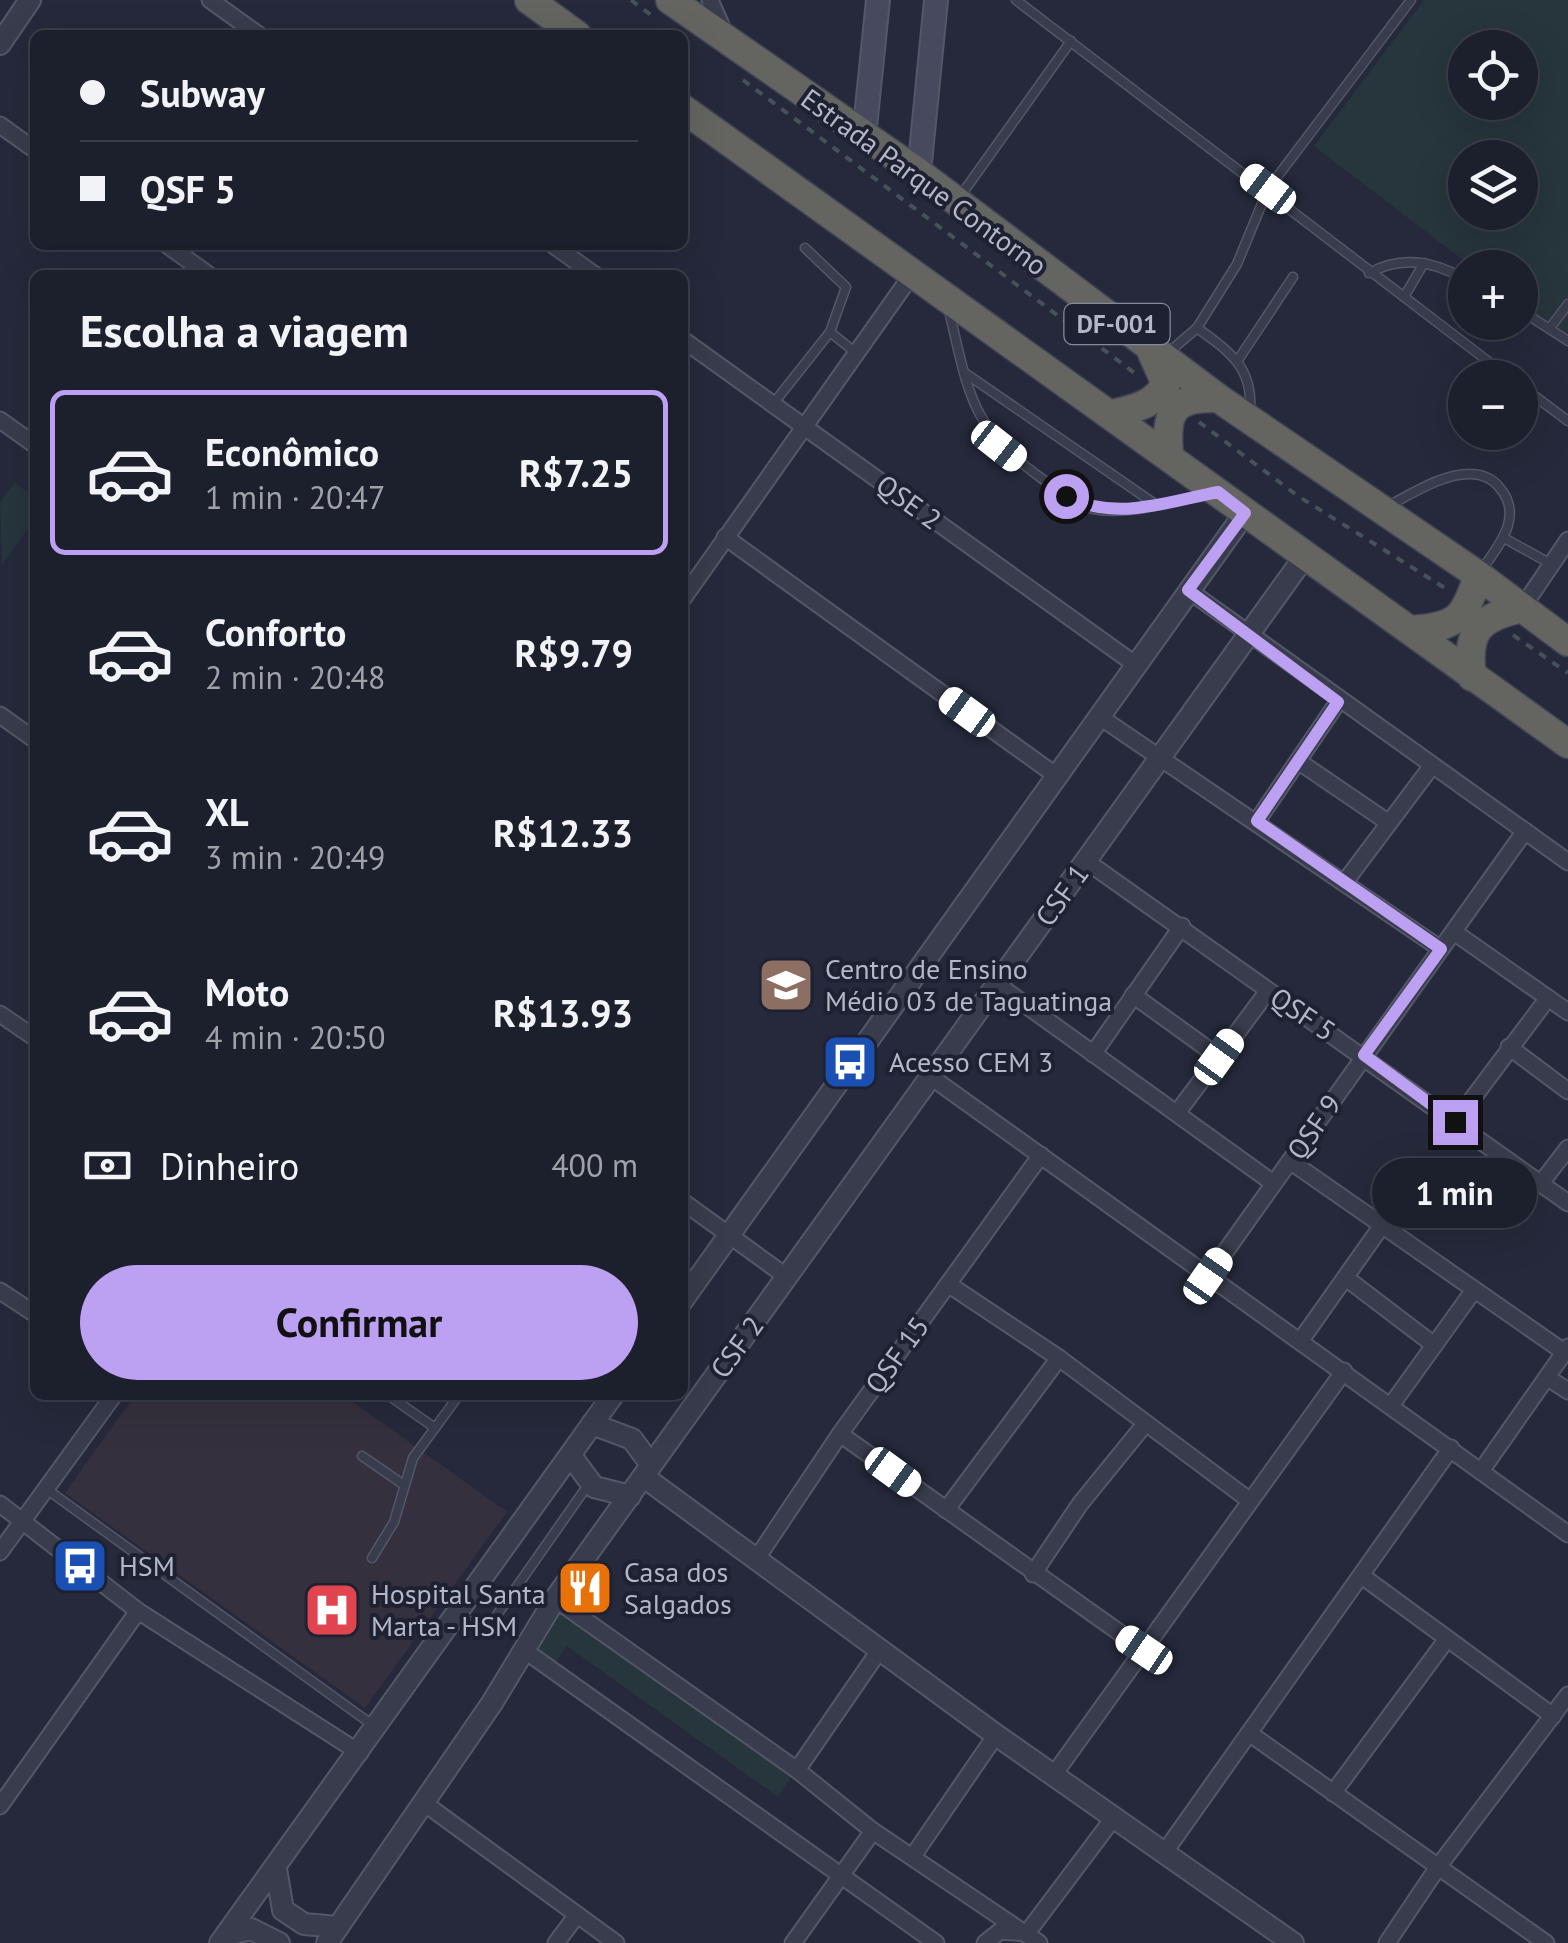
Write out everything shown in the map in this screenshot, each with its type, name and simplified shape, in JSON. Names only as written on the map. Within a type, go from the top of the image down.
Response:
[{"type":"highway","points":[[529,0],[566,30]]},
{"type":"highway","name":"Estrada Parque Contorno","points":[[670,0],[919,173],[1156,354],[1478,575],[1568,642]]},
{"type":"highway","name":"DF-001","points":[[688,112],[1568,744]]},
{"type":"highway","points":[[1156,354],[1170,400],[1169,454]]},
{"type":"highway","points":[[1113,414],[1170,400],[1218,398]]},
{"type":"highway","points":[[1472,676],[1469,652],[1479,611],[1478,575]]},
{"type":"highway","points":[[1411,630],[1443,628],[1479,611],[1522,608]]},
{"type":"main road","points":[[864,137],[878,0]]},
{"type":"main road","points":[[919,173],[936,0]]},
{"type":"street","points":[[0,44],[30,0]]},
{"type":"street","points":[[210,0],[252,30]]},
{"type":"street","points":[[710,0],[729,42]]},
{"type":"street","points":[[0,125],[30,146]]},
{"type":"street","points":[[174,250],[202,270]]},
{"type":"street","points":[[560,250],[587,270]]},
{"type":"street","points":[[688,591],[913,274]]},
{"type":"street","name":"QSE 2","points":[[688,343],[1136,664]]},
{"type":"street","points":[[0,420],[30,441]]},
{"type":"street","points":[[688,1293],[878,1021],[1058,777],[1245,513]]},
{"type":"street","points":[[724,537],[1058,777]]},
{"type":"street","points":[[1522,608],[1568,540]]},
{"type":"street","name":"CSF 1","points":[[787,1277],[1305,556]]},
{"type":"street","points":[[1188,590],[1338,702],[1568,862]]},
{"type":"street","points":[[1257,821],[1338,702]]},
{"type":"street","points":[[0,715],[30,736]]},
{"type":"street","points":[[1100,717],[1441,949]]},
{"type":"street","points":[[1298,762],[1389,822]]},
{"type":"street","points":[[1344,883],[1431,767]]},
{"type":"street","name":"QSF 9","points":[[1208,1276],[1525,831]]},
{"type":"street","name":"QSF 5","points":[[1086,862],[1182,926],[1568,1202]]},
{"type":"street","points":[[1093,1054],[1182,926]]},
{"type":"street","points":[[1454,932],[1568,1012]]},
{"type":"street","points":[[998,984],[1273,1183]]},
{"type":"street","points":[[1177,1112],[1268,991]]},
{"type":"street","points":[[1133,995],[1219,1057]]},
{"type":"street","points":[[1455,1122],[1548,998]]},
{"type":"street","points":[[0,1014],[30,1035]]},
{"type":"street","points":[[1509,1047],[1568,1091]]},
{"type":"street","points":[[930,1077],[1392,1404],[1568,1534]]},
{"type":"street","points":[[1541,1184],[1568,1148]]},
{"type":"street","name":"QSF 15","points":[[757,1558],[840,1434],[1042,1154]]},
{"type":"street","points":[[1290,1161],[1566,1350],[1481,1471]]},
{"type":"street","points":[[688,1206],[787,1277]]},
{"type":"street","points":[[1302,1340],[1383,1224]]},
{"type":"street","name":"CSF 2","points":[[647,1471],[787,1277]]},
{"type":"street","points":[[1346,1278],[1434,1345]]},
{"type":"street","points":[[948,1284],[1059,1358],[1250,1500]]},
{"type":"street","points":[[1392,1404],[1474,1290]]},
{"type":"street","points":[[0,1291],[30,1311]]},
{"type":"street","points":[[946,1510],[1059,1358]]},
{"type":"street","points":[[1055,1773],[1344,1371]]},
{"type":"street","points":[[1548,1378],[1568,1391]]},
{"type":"street","points":[[0,1552],[110,1400]]},
{"type":"street","points":[[223,1939],[609,1400]]},
{"type":"street","points":[[592,1424],[632,1439],[647,1471],[757,1558],[996,1735],[1293,1943]]},
{"type":"street","points":[[1033,1574],[1080,1504],[1144,1424]]},
{"type":"street","points":[[840,1434],[1144,1650]]},
{"type":"street","points":[[1164,1852],[1451,1448]]},
{"type":"street","points":[[572,1456],[590,1482],[606,1492],[630,1496]]},
{"type":"street","points":[[276,1870],[283,1910],[332,1935],[424,1803],[554,1599],[647,1471]]},
{"type":"street","points":[[0,1504],[138,1610],[360,1753]]},
{"type":"street","points":[[1362,1576],[1553,1716]]},
{"type":"street","points":[[554,1599],[797,1770],[873,1831],[1033,1938]]},
{"type":"street","points":[[0,1806],[138,1610]]},
{"type":"street","points":[[1333,1793],[1447,1638]]},
{"type":"street","points":[[797,1770],[880,1648]]},
{"type":"street","points":[[524,1650],[936,1943]]},
{"type":"street","points":[[1386,1943],[1438,1867],[1568,1695]]},
{"type":"street","points":[[1248,1733],[1546,1943]]},
{"type":"street","points":[[913,1856],[996,1735]]},
{"type":"street","points":[[424,1803],[616,1943]]},
{"type":"street","points":[[1033,1938],[1115,1816]]},
{"type":"street","points":[[793,1943],[873,1831]]},
{"type":"street","points":[[556,1943],[577,1915]]},
{"type":"street","points":[[223,1939],[242,1928],[261,1930],[279,1943]]},
{"type":"street","points":[[985,1943],[1000,1932],[1033,1938]]},
{"type":"lane","points":[[1016,0],[1268,189],[1369,273],[1486,360]]},
{"type":"lane","points":[[1156,354],[1197,328],[1236,264],[1268,189],[1411,0]]},
{"type":"lane","points":[[956,202],[1071,40]]},
{"type":"lane","points":[[773,404],[830,332],[846,287],[805,248]]},
{"type":"lane","points":[[1404,297],[1424,263]]},
{"type":"lane","points":[[1369,273],[1386,264],[1439,264],[1448,269]]},
{"type":"lane","points":[[1238,360],[1292,277]]},
{"type":"lane","points":[[945,297],[970,394],[999,446],[1066,496],[1090,509],[1116,511],[1218,492]]},
{"type":"lane","points":[[1550,328],[1568,304]]},
{"type":"lane","points":[[1538,321],[1568,341]]},
{"type":"lane","points":[[1197,328],[1238,360],[1252,388],[1249,420]]},
{"type":"lane","points":[[830,332],[856,353]]},
{"type":"lane","points":[[964,372],[1155,504]]},
{"type":"lane","points":[[1538,398],[1567,418]]},
{"type":"lane","points":[[1381,508],[1438,482],[1473,473],[1491,479],[1510,508],[1504,538],[1478,575]]},
{"type":"lane","points":[[1504,538],[1551,564]]},
{"type":"lane","points":[[395,1400],[435,1428]]},
{"type":"lane","points":[[372,1558],[394,1522],[413,1458],[455,1400]]},
{"type":"lane","points":[[362,1456],[404,1485]]},
{"type":"lane","points":[[454,1620],[492,1622],[590,1482]]},
{"type":"lane","points":[[45,1488],[377,1728]]},
{"type":"path","points":[[743,80],[1298,496],[1479,611],[1568,674]]},
{"type":"shaded area","points":[[1424,0],[1568,0],[1568,340],[1538,318],[1538,250],[1450,250],[1314,146]]},
{"type":"shaded area","points":[[15,482],[30,494],[30,526],[2,565],[0,502]]},
{"type":"shaded area","name":"Hospital Santa Marta - HSM","points":[[131,1400],[350,1400],[507,1512],[365,1708],[65,1493]]},
{"type":"shaded area","points":[[553,1602],[792,1776],[778,1797],[567,1646],[551,1669],[524,1650]]},
{"type":"place","name":"Centro de Ensino Médio 03 de Taguatinga","points":[[786,985]]},
{"type":"place","name":"Acesso CEM 3","points":[[850,1062]]},
{"type":"place","name":"HSM","points":[[80,1566]]},
{"type":"place","name":"Casa dos Salgados","points":[[585,1588]]},
{"type":"place","name":"Hospital Santa Marta - HSM","points":[[332,1610]]},
{"type":"route","points":[[1066,496],[1090,509],[1116,511],[1218,492],[1245,513],[1188,590],[1338,702],[1257,821],[1441,949],[1364,1055],[1455,1122]]}]
